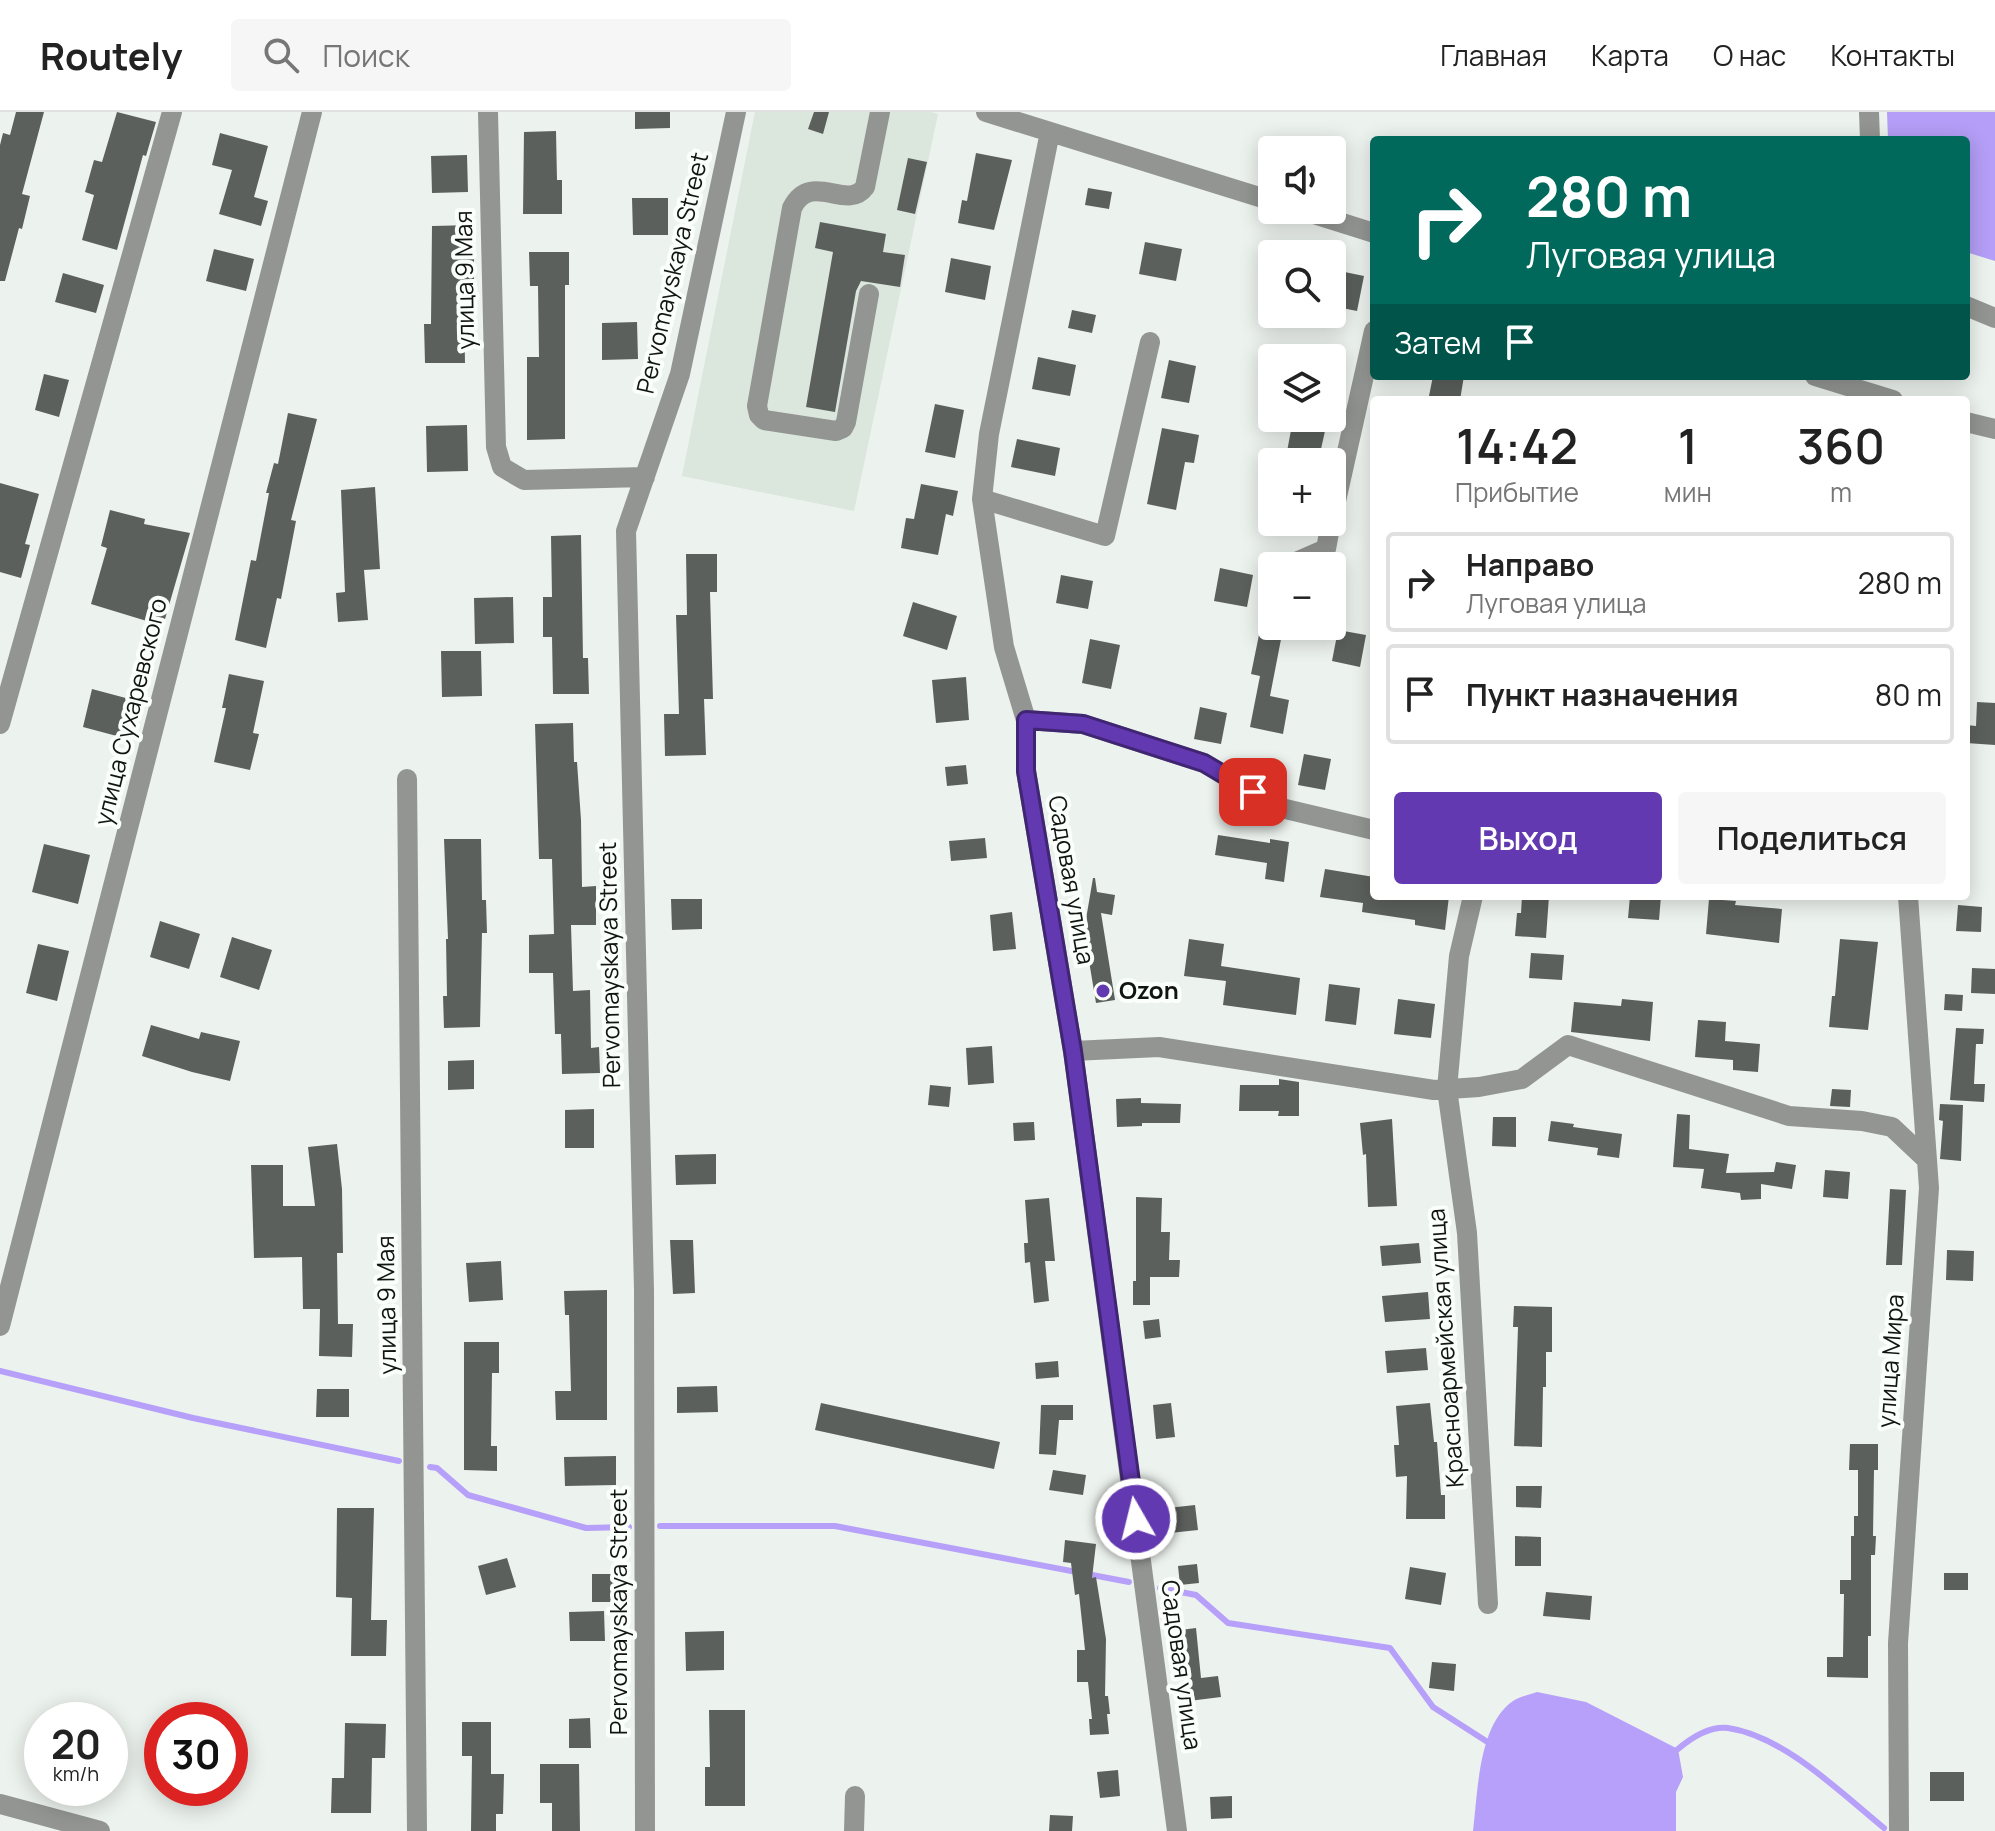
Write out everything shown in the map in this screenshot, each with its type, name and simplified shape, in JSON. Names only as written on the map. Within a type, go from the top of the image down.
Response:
[{"type":"street","points":[[0,724],[172,112]]},
{"type":"street","name":"улица Сухаревского","points":[[0,1326],[312,112]]},
{"type":"street","name":"улица 9 Мая","points":[[488,112],[496,447],[502,467],[524,480],[645,477]]},
{"type":"street","name":"Pervomayskaya Street","points":[[645,1831],[644,1290],[626,531],[680,374],[736,112]]},
{"type":"street","points":[[869,294],[843,428],[836,431],[764,420],[757,406],[792,208],[796,199],[813,191],[854,196],[860,193],[865,187],[880,112]]},
{"type":"street","points":[[986,112],[1258,197]]},
{"type":"street","points":[[1869,112],[1870,136]]},
{"type":"street","name":"Садовая улица","points":[[1050,132],[989,434],[982,499],[1004,647],[1026,720],[1026,771],[1073,1051],[1177,1831]]},
{"type":"street","points":[[1345,224],[1370,232]]},
{"type":"street","points":[[1970,308],[1995,318]]},
{"type":"street","points":[[982,499],[1105,536],[1150,342]]},
{"type":"street","points":[[1346,457],[1370,349]]},
{"type":"street","points":[[1828,380],[1880,396]]},
{"type":"street","points":[[1970,423],[1995,429]]},
{"type":"street","points":[[1319,552],[1326,549],[1329,536]]},
{"type":"street","points":[[1026,720],[1083,724],[1204,763],[1277,807],[1370,829]]},
{"type":"street","name":"улица 9 Мая","points":[[407,779],[417,1831]]},
{"type":"street","name":"Красноармейская улица","points":[[1472,900],[1459,956],[1447,1089],[1467,1233],[1488,1604]]},
{"type":"street","name":"улица Мира","points":[[1899,1831],[1898,1643],[1929,1188],[1908,900]]},
{"type":"street","points":[[1073,1051],[1159,1047],[1434,1090],[1479,1087],[1522,1079],[1568,1045],[1789,1116],[1862,1121],[1892,1127],[1927,1160]]},
{"type":"street","points":[[854,1831],[855,1796]]},
{"type":"street","points":[[0,1804],[100,1831]]},
{"type":"shaded area","points":[[755,112],[938,114],[854,511],[682,476]]},
{"type":"shaded area","points":[[1887,112],[1995,112],[1995,261],[1970,253],[1970,136],[1888,136]]},
{"type":"shaded area","points":[[1537,1692],[1586,1702],[1678,1749],[1683,1777],[1676,1792],[1676,1831],[1473,1831],[1482,1760],[1493,1726],[1501,1712],[1513,1701]]},
{"type":"building","points":[[16,112],[44,112],[22,194],[30,196],[22,229],[19,228],[5,281],[0,281],[0,145],[3,133],[10,135]]},
{"type":"building","points":[[117,112],[156,122],[146,156],[143,155],[117,250],[82,240],[94,195],[85,192],[94,160],[102,162]]},
{"type":"building","points":[[635,112],[670,112],[670,128],[635,129]]},
{"type":"building","points":[[814,112],[829,112],[823,134],[808,129]]},
{"type":"building","points":[[556,131],[557,180],[562,180],[562,214],[523,214],[524,132]]},
{"type":"building","points":[[220,133],[268,146],[254,197],[268,201],[261,226],[219,214],[232,170],[212,165]]},
{"type":"building","points":[[976,153],[1012,160],[994,230],[958,223],[962,200],[967,201]]},
{"type":"building","points":[[467,155],[468,192],[432,193],[431,156]]},
{"type":"building","points":[[908,158],[927,162],[915,214],[897,210]]},
{"type":"building","points":[[1088,188],[1112,192],[1109,209],[1085,205]]},
{"type":"building","points":[[632,198],[668,198],[668,235],[633,235]]},
{"type":"building","points":[[820,222],[886,234],[883,252],[905,255],[900,287],[861,281],[856,291],[835,412],[806,407],[833,252],[815,248]]},
{"type":"building","points":[[474,225],[474,308],[464,308],[465,363],[425,363],[424,324],[431,324],[432,226]]},
{"type":"building","points":[[1145,242],[1182,249],[1176,281],[1139,274]]},
{"type":"building","points":[[214,249],[254,259],[246,291],[206,281]]},
{"type":"building","points":[[529,252],[569,252],[569,285],[565,285],[565,439],[527,440],[527,357],[539,357],[538,286],[530,286]]},
{"type":"building","points":[[951,258],[991,266],[985,300],[945,292]]},
{"type":"building","points":[[1346,272],[1364,276],[1357,311],[1346,309]]},
{"type":"building","points":[[63,273],[104,285],[96,313],[55,302]]},
{"type":"building","points":[[1072,310],[1096,315],[1092,333],[1068,328]]},
{"type":"building","points":[[637,322],[638,359],[602,360],[602,323]]},
{"type":"building","points":[[1038,357],[1076,365],[1070,396],[1032,389]]},
{"type":"building","points":[[1169,360],[1196,366],[1189,403],[1161,398]]},
{"type":"building","points":[[44,374],[69,380],[59,417],[35,410]]},
{"type":"building","points":[[1432,380],[1463,380],[1461,396],[1429,396]]},
{"type":"building","points":[[935,404],[964,410],[955,458],[925,452]]},
{"type":"building","points":[[288,413],[317,419],[291,520],[296,521],[281,599],[277,598],[266,648],[235,640],[251,560],[256,561],[269,493],[266,493],[274,463],[278,464]]},
{"type":"building","points":[[467,425],[468,471],[427,472],[426,426]]},
{"type":"building","points":[[1162,428],[1199,435],[1194,463],[1185,462],[1176,510],[1147,504]]},
{"type":"building","points":[[1291,432],[1325,432],[1321,448],[1288,448]]},
{"type":"building","points":[[1017,439],[1060,448],[1055,476],[1011,467]]},
{"type":"building","points":[[0,483],[39,494],[25,544],[30,545],[21,578],[0,572]]},
{"type":"building","points":[[921,484],[958,491],[953,516],[946,514],[938,555],[901,548],[906,518],[914,519]]},
{"type":"building","points":[[375,487],[380,569],[364,570],[368,620],[338,622],[336,593],[345,592],[341,490]]},
{"type":"building","points":[[110,510],[145,519],[144,524],[190,533],[163,626],[91,604],[107,548],[101,546]]},
{"type":"building","points":[[581,535],[583,658],[588,658],[589,694],[553,694],[552,637],[543,637],[543,597],[552,597],[551,536]]},
{"type":"building","points":[[686,554],[717,554],[717,592],[710,592],[713,699],[704,699],[706,755],[665,756],[664,714],[679,714],[676,615],[687,615]]},
{"type":"building","points":[[1220,568],[1253,575],[1247,607],[1214,601]]},
{"type":"building","points":[[1061,575],[1093,581],[1088,609],[1056,603]]},
{"type":"building","points":[[513,597],[514,643],[475,644],[474,598]]},
{"type":"building","points":[[913,602],[957,616],[947,650],[903,636]]},
{"type":"building","points":[[1346,631],[1366,635],[1360,667],[1332,661],[1336,640],[1346,640]]},
{"type":"building","points":[[1090,639],[1120,645],[1111,689],[1082,683]]},
{"type":"building","points":[[1258,640],[1281,640],[1270,696],[1289,700],[1283,734],[1250,727],[1260,676],[1251,674]]},
{"type":"building","points":[[441,651],[481,651],[482,696],[442,697]]},
{"type":"building","points":[[229,674],[264,681],[253,733],[259,734],[250,770],[214,762],[226,708],[222,708]]},
{"type":"building","points":[[966,677],[969,720],[936,723],[932,680]]},
{"type":"building","points":[[92,689],[137,701],[128,739],[83,727]]},
{"type":"building","points":[[1977,702],[1995,703],[1995,745],[1970,743],[1970,725],[1976,726]]},
{"type":"building","points":[[1200,707],[1227,713],[1221,744],[1194,739]]},
{"type":"building","points":[[573,723],[581,820],[582,887],[596,886],[596,925],[571,925],[573,991],[590,990],[591,1048],[599,1047],[600,1073],[562,1074],[561,1034],[555,1034],[553,973],[529,973],[529,935],[554,934],[552,859],[539,859],[535,724]]},
{"type":"building","points":[[1304,754],[1331,759],[1325,790],[1298,785]]},
{"type":"building","points":[[966,765],[968,784],[947,786],[945,767]]},
{"type":"building","points":[[1218,835],[1270,843],[1270,839],[1289,842],[1284,882],[1265,879],[1267,863],[1215,855]]},
{"type":"building","points":[[985,838],[987,858],[951,861],[949,841]]},
{"type":"building","points":[[444,839],[481,839],[482,900],[486,900],[487,933],[482,933],[480,1027],[444,1028],[443,996],[447,996],[448,939]]},
{"type":"building","points":[[44,844],[90,855],[78,904],[32,892]]},
{"type":"building","points":[[1325,869],[1370,876],[1370,900],[1449,900],[1445,930],[1415,925],[1415,920],[1362,912],[1363,903],[1320,897]]},
{"type":"building","points":[[1093,878],[1097,892],[1115,895],[1112,915],[1101,913],[1115,1000],[1096,1003],[1083,925]]},
{"type":"building","points":[[671,899],[702,899],[702,929],[672,930]]},
{"type":"building","points":[[1522,900],[1549,900],[1546,938],[1515,936],[1517,913],[1521,913]]},
{"type":"building","points":[[1630,900],[1661,900],[1659,920],[1628,918]]},
{"type":"building","points":[[1709,900],[1782,909],[1779,943],[1706,934]]},
{"type":"building","points":[[1958,905],[1982,907],[1981,932],[1956,931]]},
{"type":"building","points":[[1012,912],[1016,949],[993,951],[990,915]]},
{"type":"building","points":[[160,921],[200,934],[189,969],[150,957]]},
{"type":"building","points":[[232,937],[272,950],[259,990],[220,977]]},
{"type":"building","points":[[1189,939],[1224,944],[1221,966],[1300,978],[1296,1015],[1223,1005],[1226,981],[1184,976]]},
{"type":"building","points":[[1840,939],[1878,942],[1868,1030],[1829,1027]]},
{"type":"building","points":[[38,944],[69,951],[57,1001],[26,993]]},
{"type":"building","points":[[1531,953],[1564,955],[1562,980],[1529,978]]},
{"type":"building","points":[[1972,968],[1995,969],[1995,994],[1971,993]]},
{"type":"building","points":[[1329,984],[1360,988],[1356,1025],[1325,1021]]},
{"type":"building","points":[[1945,994],[1963,995],[1962,1011],[1944,1010]]},
{"type":"building","points":[[1398,999],[1435,1004],[1431,1038],[1394,1034]]},
{"type":"building","points":[[1622,999],[1653,1002],[1650,1041],[1571,1032],[1574,1002],[1621,1006]]},
{"type":"building","points":[[1698,1020],[1726,1022],[1725,1041],[1760,1044],[1758,1072],[1733,1070],[1733,1060],[1695,1057]]},
{"type":"building","points":[[151,1025],[199,1039],[201,1032],[240,1041],[230,1081],[142,1056]]},
{"type":"building","points":[[1956,1028],[1984,1029],[1983,1044],[1976,1044],[1974,1084],[1985,1084],[1984,1102],[1950,1100]]},
{"type":"building","points":[[992,1046],[994,1083],[968,1085],[966,1048]]},
{"type":"building","points":[[474,1060],[474,1089],[448,1090],[448,1061]]},
{"type":"building","points":[[1279,1079],[1299,1082],[1299,1116],[1278,1116],[1279,1111],[1239,1111],[1240,1085],[1279,1085]]},
{"type":"building","points":[[930,1085],[951,1087],[949,1107],[928,1105]]},
{"type":"building","points":[[1832,1089],[1851,1090],[1850,1107],[1830,1106]]},
{"type":"building","points":[[1141,1098],[1141,1103],[1181,1104],[1180,1123],[1142,1123],[1142,1126],[1117,1127],[1116,1099]]},
{"type":"building","points":[[1940,1104],[1963,1105],[1961,1161],[1940,1159],[1943,1121],[1939,1120]]},
{"type":"building","points":[[594,1109],[594,1148],[565,1148],[565,1110]]},
{"type":"building","points":[[1677,1114],[1690,1115],[1689,1149],[1729,1154],[1726,1173],[1774,1172],[1776,1162],[1796,1165],[1792,1189],[1761,1184],[1761,1199],[1741,1200],[1740,1193],[1701,1188],[1704,1169],[1673,1167]]},
{"type":"building","points":[[1493,1117],[1516,1117],[1516,1147],[1492,1146]]},
{"type":"building","points":[[1392,1119],[1397,1206],[1368,1207],[1366,1154],[1363,1155],[1360,1123]]},
{"type":"building","points":[[1551,1121],[1622,1134],[1619,1158],[1597,1155],[1598,1148],[1548,1141]]},
{"type":"building","points":[[1034,1122],[1035,1140],[1014,1141],[1013,1123]]},
{"type":"building","points":[[337,1144],[342,1189],[343,1253],[337,1253],[338,1324],[353,1324],[352,1357],[319,1356],[320,1309],[303,1309],[302,1257],[254,1258],[251,1165],[283,1165],[283,1206],[315,1206],[308,1147]]},
{"type":"building","points":[[716,1154],[716,1184],[676,1185],[675,1155]]},
{"type":"building","points":[[1825,1170],[1850,1172],[1848,1199],[1823,1197]]},
{"type":"building","points":[[1890,1189],[1906,1190],[1902,1265],[1886,1265]]},
{"type":"building","points":[[1136,1197],[1162,1198],[1161,1232],[1170,1232],[1169,1260],[1180,1260],[1179,1277],[1150,1277],[1150,1305],[1133,1305]]},
{"type":"building","points":[[1049,1198],[1055,1261],[1045,1261],[1049,1301],[1034,1303],[1030,1262],[1025,1263],[1024,1243],[1028,1243],[1025,1200]]},
{"type":"building","points":[[670,1240],[693,1240],[695,1293],[673,1294]]},
{"type":"building","points":[[1419,1243],[1421,1263],[1382,1266],[1380,1246]]},
{"type":"building","points":[[1947,1250],[1974,1251],[1973,1281],[1946,1280]]},
{"type":"building","points":[[501,1261],[503,1300],[469,1302],[466,1263]]},
{"type":"building","points":[[607,1290],[607,1420],[556,1420],[555,1391],[571,1391],[569,1315],[565,1315],[564,1291]]},
{"type":"building","points":[[1428,1292],[1430,1319],[1385,1322],[1382,1296]]},
{"type":"building","points":[[1514,1306],[1552,1307],[1552,1352],[1546,1352],[1546,1387],[1543,1387],[1542,1447],[1514,1446],[1518,1327],[1513,1327]]},
{"type":"building","points":[[1159,1319],[1161,1337],[1145,1339],[1143,1321]]},
{"type":"building","points":[[464,1342],[499,1342],[499,1373],[492,1373],[491,1446],[497,1446],[497,1471],[464,1470]]},
{"type":"building","points":[[1426,1348],[1428,1370],[1387,1373],[1385,1351]]},
{"type":"building","points":[[1058,1361],[1059,1377],[1036,1379],[1035,1363]]},
{"type":"building","points":[[717,1386],[718,1412],[677,1413],[677,1387]]},
{"type":"building","points":[[317,1389],[349,1389],[349,1417],[316,1417]]},
{"type":"building","points":[[821,1403],[1000,1442],[994,1469],[815,1430]]},
{"type":"building","points":[[1171,1403],[1175,1437],[1156,1439],[1153,1405]]},
{"type":"building","points":[[1430,1403],[1441,1495],[1445,1495],[1445,1519],[1406,1519],[1407,1476],[1396,1477],[1394,1445],[1399,1445],[1396,1406]]},
{"type":"building","points":[[1041,1405],[1073,1405],[1073,1420],[1059,1420],[1056,1455],[1039,1454]]},
{"type":"building","points":[[1850,1444],[1878,1444],[1878,1470],[1874,1470],[1873,1536],[1876,1536],[1875,1555],[1871,1555],[1868,1678],[1827,1677],[1827,1657],[1843,1657],[1844,1594],[1840,1594],[1840,1580],[1851,1580],[1851,1536],[1854,1536],[1854,1516],[1858,1516],[1858,1470],[1849,1470]]},
{"type":"building","points":[[616,1456],[616,1485],[565,1486],[564,1457]]},
{"type":"building","points":[[1053,1470],[1086,1475],[1083,1495],[1049,1490]]},
{"type":"building","points":[[1516,1486],[1542,1486],[1541,1508],[1516,1507]]},
{"type":"building","points":[[1195,1505],[1198,1530],[1170,1533],[1168,1508]]},
{"type":"building","points":[[337,1508],[374,1508],[371,1620],[387,1620],[386,1656],[351,1656],[352,1598],[336,1597]]},
{"type":"building","points":[[1515,1536],[1541,1537],[1541,1566],[1515,1566]]},
{"type":"building","points":[[1065,1540],[1096,1544],[1092,1578],[1096,1577],[1106,1639],[1105,1696],[1108,1696],[1110,1714],[1107,1714],[1109,1734],[1090,1735],[1089,1719],[1092,1719],[1088,1682],[1077,1682],[1077,1650],[1085,1650],[1079,1594],[1075,1595],[1071,1563],[1063,1562]]},
{"type":"building","points":[[507,1558],[516,1587],[486,1595],[478,1566]]},
{"type":"building","points":[[1197,1564],[1199,1583],[1180,1585],[1178,1566]]},
{"type":"building","points":[[1410,1567],[1446,1573],[1441,1605],[1405,1599]]},
{"type":"building","points":[[1944,1573],[1968,1573],[1968,1590],[1944,1590]]},
{"type":"building","points":[[592,1574],[622,1574],[623,1602],[592,1602]]},
{"type":"building","points":[[1546,1592],[1592,1596],[1590,1620],[1543,1616]]},
{"type":"building","points":[[604,1611],[605,1641],[570,1641],[569,1612]]},
{"type":"building","points":[[1196,1628],[1201,1678],[1218,1676],[1221,1697],[1189,1701],[1180,1630]]},
{"type":"building","points":[[724,1631],[724,1670],[686,1671],[685,1632]]},
{"type":"building","points":[[1432,1662],[1456,1664],[1454,1691],[1429,1688]]},
{"type":"building","points":[[709,1710],[745,1710],[745,1806],[705,1806],[705,1767],[710,1767]]},
{"type":"building","points":[[590,1718],[591,1748],[569,1748],[569,1719]]},
{"type":"building","points":[[462,1722],[491,1722],[491,1774],[504,1774],[503,1814],[496,1814],[496,1831],[471,1831],[472,1756],[462,1756]]},
{"type":"building","points":[[345,1723],[386,1724],[385,1758],[372,1758],[371,1813],[331,1813],[332,1778],[344,1778]]},
{"type":"building","points":[[540,1764],[579,1764],[580,1831],[552,1831],[552,1803],[540,1803]]},
{"type":"building","points":[[1118,1770],[1120,1796],[1100,1798],[1097,1772]]},
{"type":"building","points":[[1930,1772],[1964,1772],[1964,1801],[1930,1801]]},
{"type":"building","points":[[1232,1796],[1232,1818],[1211,1819],[1210,1797]]},
{"type":"building","points":[[1050,1815],[1073,1816],[1072,1831],[1049,1831]]},
{"type":"waterway","points":[[0,1371],[193,1418],[399,1461]]},
{"type":"waterway","points":[[430,1467],[437,1468],[468,1495],[586,1528],[629,1527]]},
{"type":"waterway","points":[[660,1526],[835,1526],[1129,1582]]},
{"type":"waterway","points":[[1160,1588],[1196,1595],[1228,1623],[1390,1648],[1433,1707],[1486,1741]]},
{"type":"waterway","points":[[1678,1749],[1714,1729],[1728,1728],[1749,1733],[1770,1742],[1811,1768],[1884,1828]]},
{"type":"place","name":"Ozon","points":[[1103,991]]},
{"type":"route","points":[[1136,1519],[1073,1051],[1026,771],[1026,720],[1083,724],[1204,763],[1253,792]]}]
